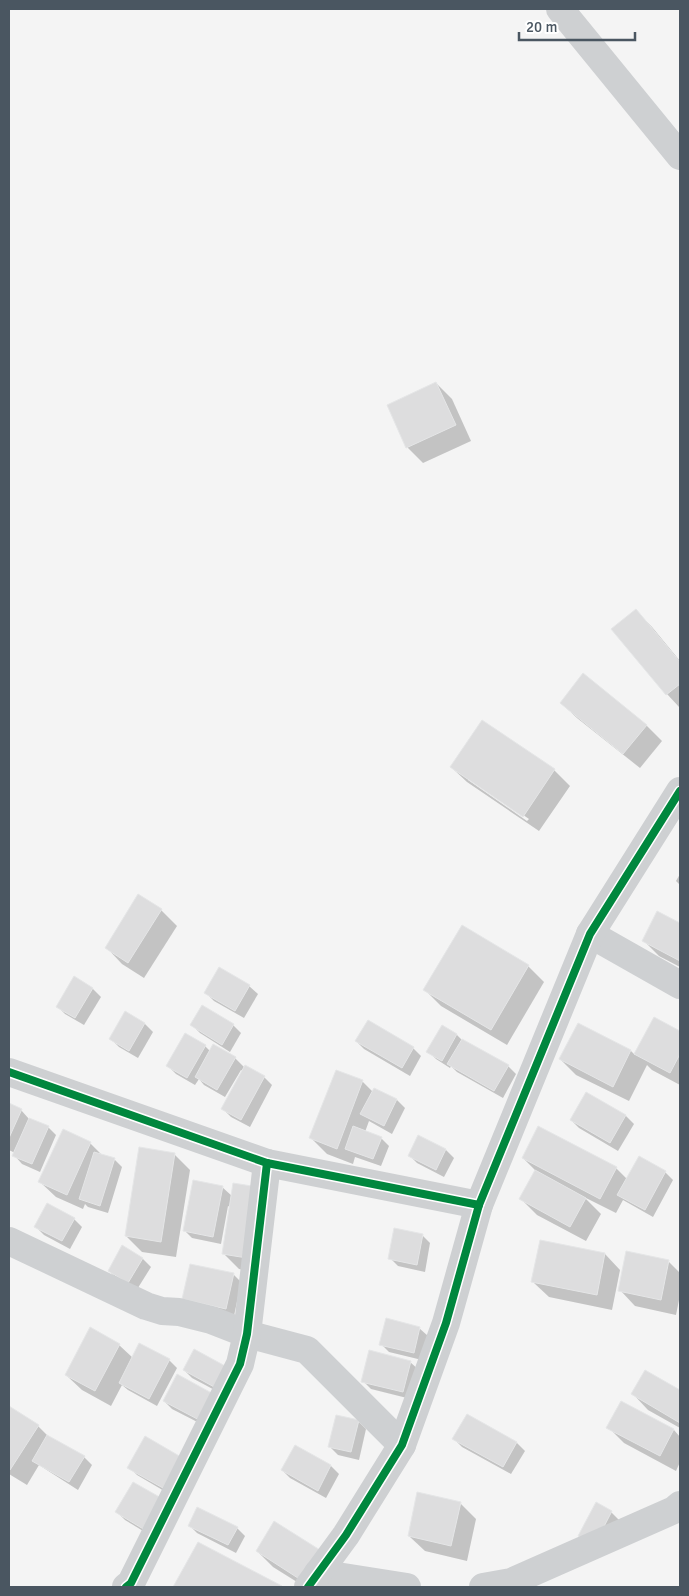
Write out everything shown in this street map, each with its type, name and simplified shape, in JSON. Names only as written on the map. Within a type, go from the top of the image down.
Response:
[{"type":"street","points":[[560,9],[680,156]]},
{"type":"street","points":[[313,1580],[346,1535],[402,1445],[446,1323],[479,1205],[590,934],[680,791]]},
{"type":"street","points":[[590,934],[680,985]]},
{"type":"street","points":[[9,1072],[267,1163],[479,1205]]},
{"type":"street","points":[[126,1587],[131,1583],[240,1364],[247,1334],[267,1163]]},
{"type":"street","points":[[9,1241],[146,1306],[162,1311],[180,1312],[212,1320],[247,1334],[307,1350],[402,1445]]},
{"type":"street","points":[[483,1587],[511,1582],[674,1510],[680,1505]]},
{"type":"street","points":[[313,1580],[407,1587]]},
{"type":"building","points":[[436,382],[456,425],[406,448],[387,405]]},
{"type":"building","points":[[636,609],[680,662],[680,684],[666,695],[611,629]]},
{"type":"building","points":[[583,673],[647,725],[623,754],[560,703]]},
{"type":"building","points":[[482,720],[555,769],[523,817],[450,767]]},
{"type":"building","points":[[138,894],[162,909],[128,963],[105,948]]},
{"type":"building","points":[[657,911],[680,923],[680,961],[642,941]]},
{"type":"building","points":[[462,925],[529,965],[491,1030],[423,990]]},
{"type":"building","points":[[219,967],[250,985],[235,1011],[204,993]]},
{"type":"building","points":[[74,976],[93,988],[75,1018],[56,1007]]},
{"type":"building","points":[[202,1005],[234,1024],[222,1045],[190,1025]]},
{"type":"building","points":[[125,1011],[145,1023],[129,1051],[109,1039]]},
{"type":"building","points":[[654,1017],[680,1031],[680,1054],[670,1073],[634,1054]]},
{"type":"building","points":[[368,1020],[414,1047],[402,1068],[355,1041]]},
{"type":"building","points":[[578,1023],[631,1050],[613,1087],[559,1059]]},
{"type":"building","points":[[442,1025],[457,1034],[442,1061],[426,1052]]},
{"type":"building","points":[[185,1033],[206,1045],[187,1078],[166,1066]]},
{"type":"building","points":[[462,1039],[509,1065],[494,1091],[447,1064]]},
{"type":"building","points":[[213,1044],[236,1057],[217,1090],[195,1077]]},
{"type":"building","points":[[245,1065],[265,1076],[241,1120],[221,1109]]},
{"type":"building","points":[[336,1070],[363,1080],[337,1149],[309,1138]]},
{"type":"building","points":[[374,1088],[397,1099],[384,1126],[360,1114]]},
{"type":"building","points":[[586,1092],[626,1115],[610,1143],[570,1120]]},
{"type":"building","points":[[9,1103],[22,1109],[9,1138]]},
{"type":"building","points":[[29,1118],[49,1126],[32,1164],[12,1156]]},
{"type":"building","points":[[353,1126],[382,1137],[373,1159],[345,1149]]},
{"type":"building","points":[[538,1126],[617,1167],[600,1199],[522,1158]]},
{"type":"building","points":[[63,1129],[91,1142],[67,1195],[38,1182]]},
{"type":"building","points":[[418,1135],[446,1149],[436,1170],[408,1156]]},
{"type":"building","points":[[139,1147],[175,1153],[161,1242],[125,1236]]},
{"type":"building","points":[[94,1152],[115,1158],[100,1206],[79,1199]]},
{"type":"building","points":[[639,1156],[666,1171],[645,1210],[617,1195]]},
{"type":"building","points":[[535,1170],[586,1198],[570,1227],[519,1199]]},
{"type":"building","points":[[193,1180],[223,1186],[213,1237],[183,1231]]},
{"type":"building","points":[[233,1183],[258,1187],[247,1258],[222,1254]]},
{"type":"building","points":[[47,1203],[75,1218],[62,1241],[34,1227]]},
{"type":"building","points":[[394,1228],[423,1234],[417,1265],[388,1259]]},
{"type":"building","points":[[540,1240],[605,1253],[597,1295],[531,1282]]},
{"type":"building","points":[[122,1245],[143,1258],[128,1283],[108,1271]]},
{"type":"building","points":[[626,1251],[669,1260],[661,1300],[618,1291]]},
{"type":"building","points":[[190,1264],[234,1273],[226,1309],[182,1299]]},
{"type":"building","points":[[386,1318],[420,1327],[414,1353],[379,1345]]},
{"type":"building","points":[[90,1327],[120,1344],[95,1391],[65,1375]]},
{"type":"building","points":[[139,1343],[170,1359],[149,1399],[119,1383]]},
{"type":"building","points":[[194,1349],[227,1367],[216,1388],[183,1370]]},
{"type":"building","points":[[369,1350],[411,1361],[403,1392],[361,1382]]},
{"type":"building","points":[[645,1370],[680,1390],[680,1423],[631,1394]]},
{"type":"building","points":[[177,1374],[217,1396],[203,1422],[163,1401]]},
{"type":"building","points":[[621,1401],[674,1429],[660,1456],[606,1428]]},
{"type":"building","points":[[9,1406],[39,1425],[10,1470],[9,1469]]},
{"type":"building","points":[[467,1414],[517,1442],[503,1467],[452,1439]]},
{"type":"building","points":[[336,1415],[359,1420],[351,1452],[328,1447]]},
{"type":"building","points":[[47,1435],[85,1456],[69,1482],[32,1461]]},
{"type":"building","points":[[145,1436],[181,1457],[163,1488],[127,1468]]},
{"type":"building","points":[[295,1445],[331,1465],[318,1491],[281,1470]]},
{"type":"building","points":[[133,1482],[163,1499],[145,1530],[115,1512]]},
{"type":"building","points":[[417,1492],[461,1502],[451,1546],[408,1536]]},
{"type":"building","points":[[596,1502],[612,1511],[595,1544],[578,1536]]},
{"type":"building","points":[[197,1507],[238,1527],[228,1545],[188,1526]]},
{"type":"building","points":[[274,1521],[320,1550],[301,1580],[256,1551]]},
{"type":"building","points":[[198,1542],[282,1586],[173,1587]]},
{"type":"cycle path","points":[[308,1587],[346,1535],[402,1445],[446,1323],[479,1205],[590,934],[680,791]]},
{"type":"cycle path","points":[[9,1072],[267,1163],[479,1205]]},
{"type":"cycle path","points":[[126,1587],[131,1583],[240,1364],[247,1334],[267,1163]]}]
